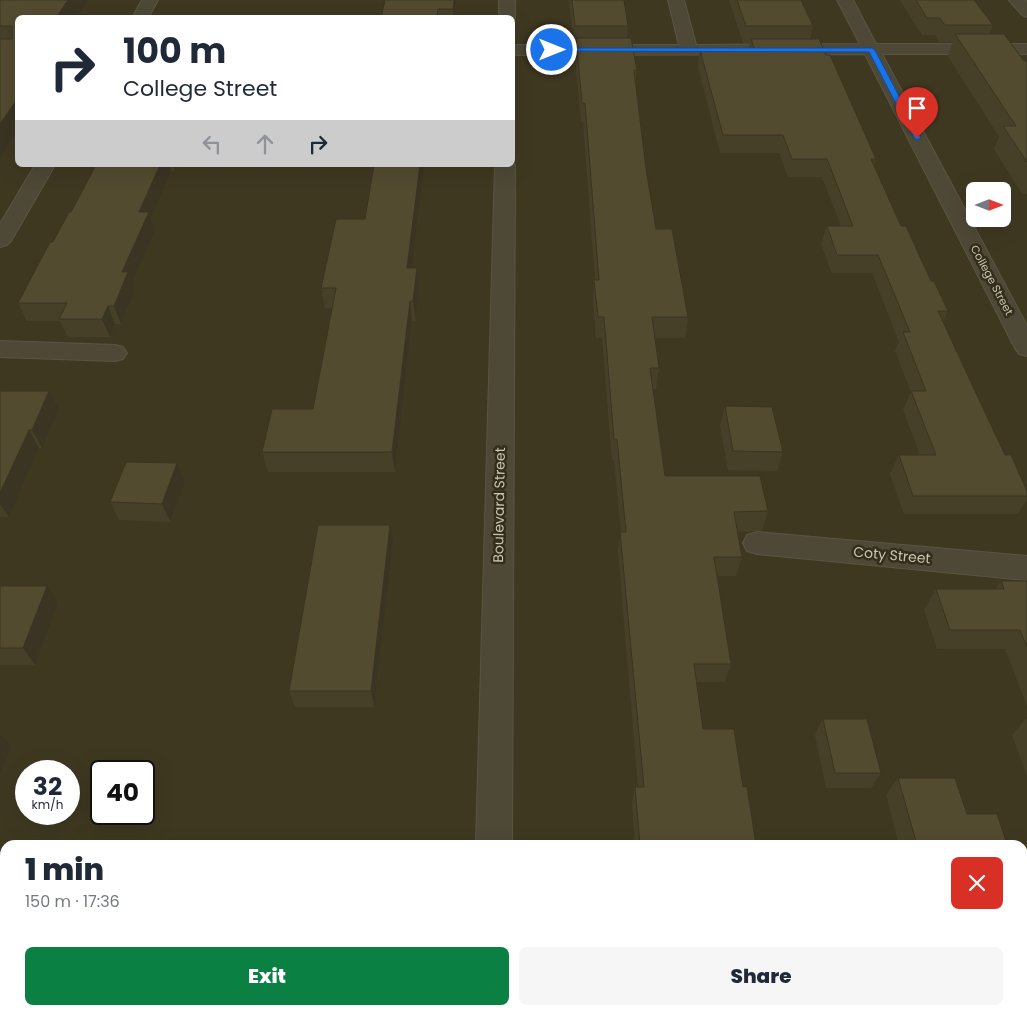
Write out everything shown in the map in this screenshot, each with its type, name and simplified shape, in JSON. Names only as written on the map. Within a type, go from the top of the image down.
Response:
[{"type":"street","points":[[142,15],[150,0]]},
{"type":"street","points":[[507,0],[507,15]]},
{"type":"street","points":[[676,0],[689,50]]},
{"type":"street","name":"College Street","points":[[845,0],[1027,348]]},
{"type":"street","points":[[1017,0],[1027,12]]},
{"type":"street","points":[[515,50],[1027,49]]},
{"type":"street","points":[[0,241],[44,167]]},
{"type":"street","name":"Boulevard Street","points":[[494,840],[504,167]]},
{"type":"street","points":[[0,349],[115,353]]},
{"type":"street","name":"Coty Street","points":[[757,543],[1027,568]]},
{"type":"building","points":[[0,0],[68,0],[58,15],[15,15],[15,102],[0,124],[0,39],[12,39],[12,26],[0,26]]},
{"type":"building","points":[[385,0],[454,0],[453,9],[438,9],[437,15],[382,15]]},
{"type":"building","points":[[572,0],[624,0],[628,26],[575,26]]},
{"type":"building","points":[[737,0],[801,0],[813,26],[746,26]]},
{"type":"building","points":[[916,0],[974,0],[993,25],[945,25],[940,18],[927,18]]},
{"type":"building","points":[[955,34],[1004,34],[1024,61],[1027,61],[1027,162],[1003,126],[1016,126]]},
{"type":"building","points":[[576,38],[631,38],[637,70],[634,70],[646,169],[656,229],[672,229],[688,317],[652,317],[659,368],[650,368],[665,476],[760,476],[768,511],[734,512],[742,557],[714,557],[731,664],[694,664],[703,729],[734,729],[743,787],[747,787],[755,840],[640,840],[635,787],[644,787],[620,532],[626,532],[617,439],[614,439],[604,317],[598,317],[594,280],[599,280],[585,103],[582,103]]},
{"type":"building","points":[[751,39],[819,39],[826,55],[830,55],[876,159],[871,159],[901,226],[906,226],[931,281],[934,281],[948,311],[938,311],[1005,455],[1011,455],[1027,491],[1027,496],[913,496],[899,455],[936,455],[911,391],[926,391],[903,332],[910,332],[878,255],[837,255],[827,226],[853,226],[827,159],[792,159],[783,135],[723,135],[700,50],[755,50]]},
{"type":"building","points":[[95,167],[159,167],[139,212],[149,212],[122,272],[128,272],[114,306],[108,306],[102,319],[59,319],[67,303],[18,303],[50,242],[53,242],[69,212],[71,212]]},
{"type":"building","points":[[374,167],[420,167],[407,268],[417,268],[413,301],[410,301],[392,452],[262,452],[272,409],[313,409],[336,288],[321,288],[336,219],[365,219]]},
{"type":"building","points":[[0,391],[49,391],[32,430],[29,430],[0,493]]},
{"type":"building","points":[[725,406],[772,407],[783,452],[733,451]]},
{"type":"building","points":[[126,462],[177,463],[162,504],[110,502]]},
{"type":"building","points":[[318,525],[390,525],[371,691],[289,691]]},
{"type":"building","points":[[1001,581],[1027,581],[1027,647],[1020,630],[950,630],[936,589],[1004,589]]},
{"type":"building","points":[[0,586],[47,586],[23,648],[0,648]]},
{"type":"building","points":[[823,719],[867,719],[881,773],[835,773]]},
{"type":"building","points":[[898,778],[955,778],[967,814],[997,814],[1006,840],[916,840]]},
{"type":"route","points":[[552,50],[872,50],[917,138]]}]
